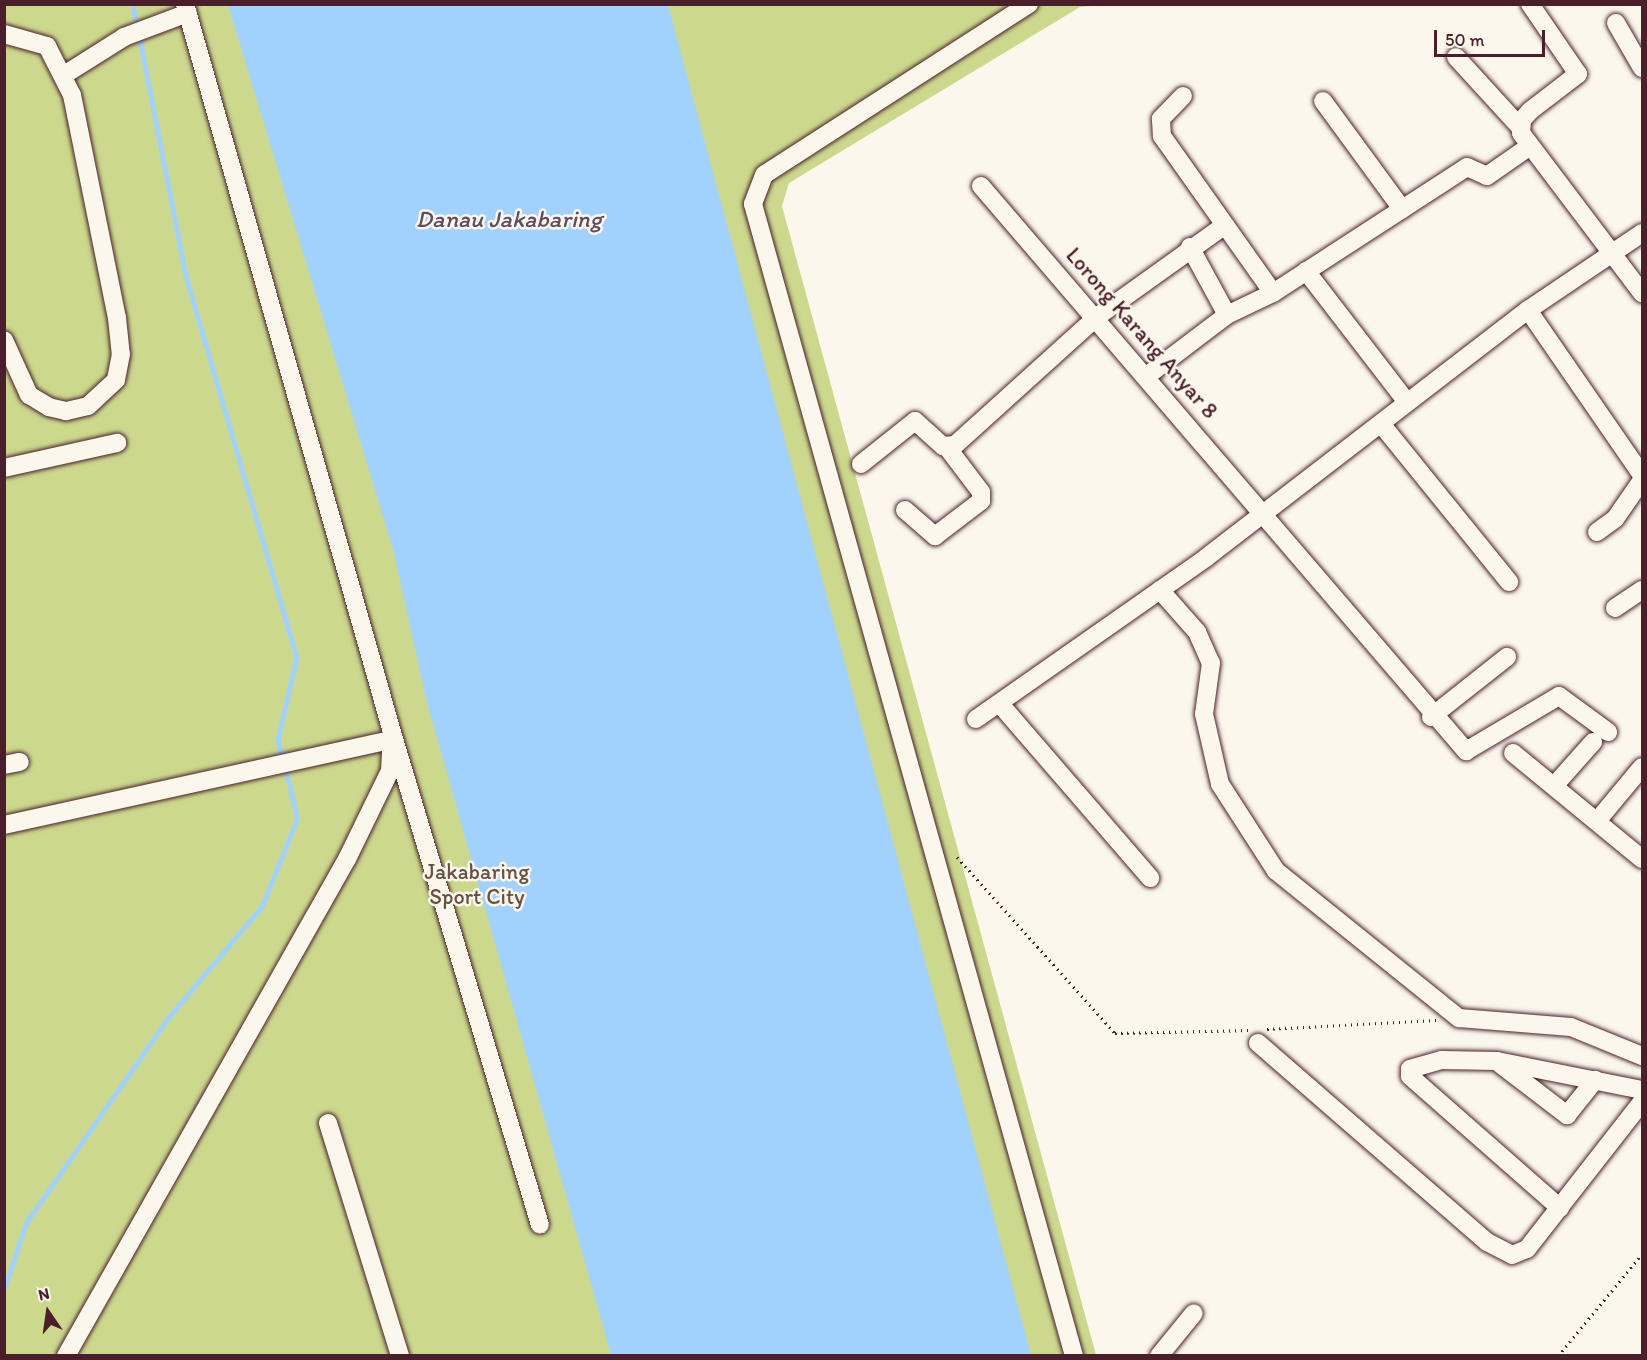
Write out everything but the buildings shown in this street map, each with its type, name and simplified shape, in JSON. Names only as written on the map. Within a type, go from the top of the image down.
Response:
[{"type":"street","points":[[1029,4],[764,175],[753,204],[1074,1356]]},
{"type":"street","points":[[1520,127],[1530,111],[1578,74],[1530,4]]},
{"type":"street","points":[[64,75],[124,37],[187,9],[390,740],[540,1225]]},
{"type":"street","points":[[1616,23],[1642,68]]},
{"type":"street","points":[[4,34],[47,46],[64,75],[117,318],[121,354],[116,380],[88,406],[66,411],[49,407],[29,395],[4,340]]},
{"type":"street","points":[[1456,57],[1520,127],[1530,146],[1613,249],[1642,293]]},
{"type":"street","points":[[1184,96],[1161,119],[1162,136],[1273,293]]},
{"type":"street","points":[[1323,101],[1402,209]]},
{"type":"street","points":[[1148,375],[1227,315],[1273,293],[1467,167],[1487,176],[1530,146]]},
{"type":"street","name":"Lorong Karang Anyar 8","points":[[981,186],[1098,316],[1431,717],[1471,752],[1559,696],[1608,732]]},
{"type":"street","points":[[947,447],[1098,316],[1190,247],[1225,225]]},
{"type":"street","points":[[976,719],[1160,590],[1382,425],[1407,402],[1528,310],[1613,249],[1642,233]]},
{"type":"street","points":[[1190,247],[1227,315]]},
{"type":"street","points":[[1306,271],[1407,402]]},
{"type":"street","points":[[1528,310],[1642,474]]},
{"type":"street","points":[[861,464],[915,421],[947,447],[981,492],[981,501],[935,536],[905,510]]},
{"type":"street","points":[[1382,425],[1509,582]]},
{"type":"street","points":[[4,468],[117,444]]},
{"type":"street","points":[[1598,532],[1615,519],[1642,480]]},
{"type":"street","points":[[1160,590],[1197,632],[1211,663],[1204,714],[1221,784],[1276,872],[1459,1018],[1571,1027],[1642,1056]]},
{"type":"street","points":[[1615,608],[1642,590]]},
{"type":"street","points":[[1431,717],[1506,657]]},
{"type":"street","points":[[1000,704],[1150,878]]},
{"type":"street","points":[[4,825],[390,740]]},
{"type":"street","points":[[66,1356],[347,859],[390,771],[390,740]]},
{"type":"street","points":[[1554,786],[1593,742]]},
{"type":"street","points":[[1513,753],[1642,858]]},
{"type":"street","points":[[1597,821],[1642,767]]},
{"type":"street","points":[[1258,1043],[1500,1250],[1512,1254],[1527,1249],[1642,1102]]},
{"type":"street","points":[[1560,1208],[1409,1073],[1415,1065],[1442,1060],[1497,1062],[1642,1090]]},
{"type":"street","points":[[1497,1062],[1567,1115],[1595,1080]]},
{"type":"street","points":[[328,1123],[400,1356]]},
{"type":"street","points":[[1159,1356],[1194,1313]]},
{"type":"path","points":[[957,857],[1115,1033],[1368,1026],[1459,1018]]},
{"type":"path","points":[[1558,1356],[1642,1254]]},
{"type":"green space","name":"Jakabaring Sport City","points":[[5,5],[1102,5],[1080,7],[789,183],[782,206],[1096,1355],[5,1356]]},
{"type":"water","name":"Danau Jakabaring","points":[[228,5],[668,5],[1031,1355],[611,1355],[426,699],[394,553]]},
{"type":"waterway","points":[[133,4],[137,26]]},
{"type":"waterway","points":[[139,34],[186,276],[297,657],[278,740],[282,759]]},
{"type":"waterway","points":[[4,1289],[26,1223],[167,1019],[262,906],[297,819],[285,767]]}]
